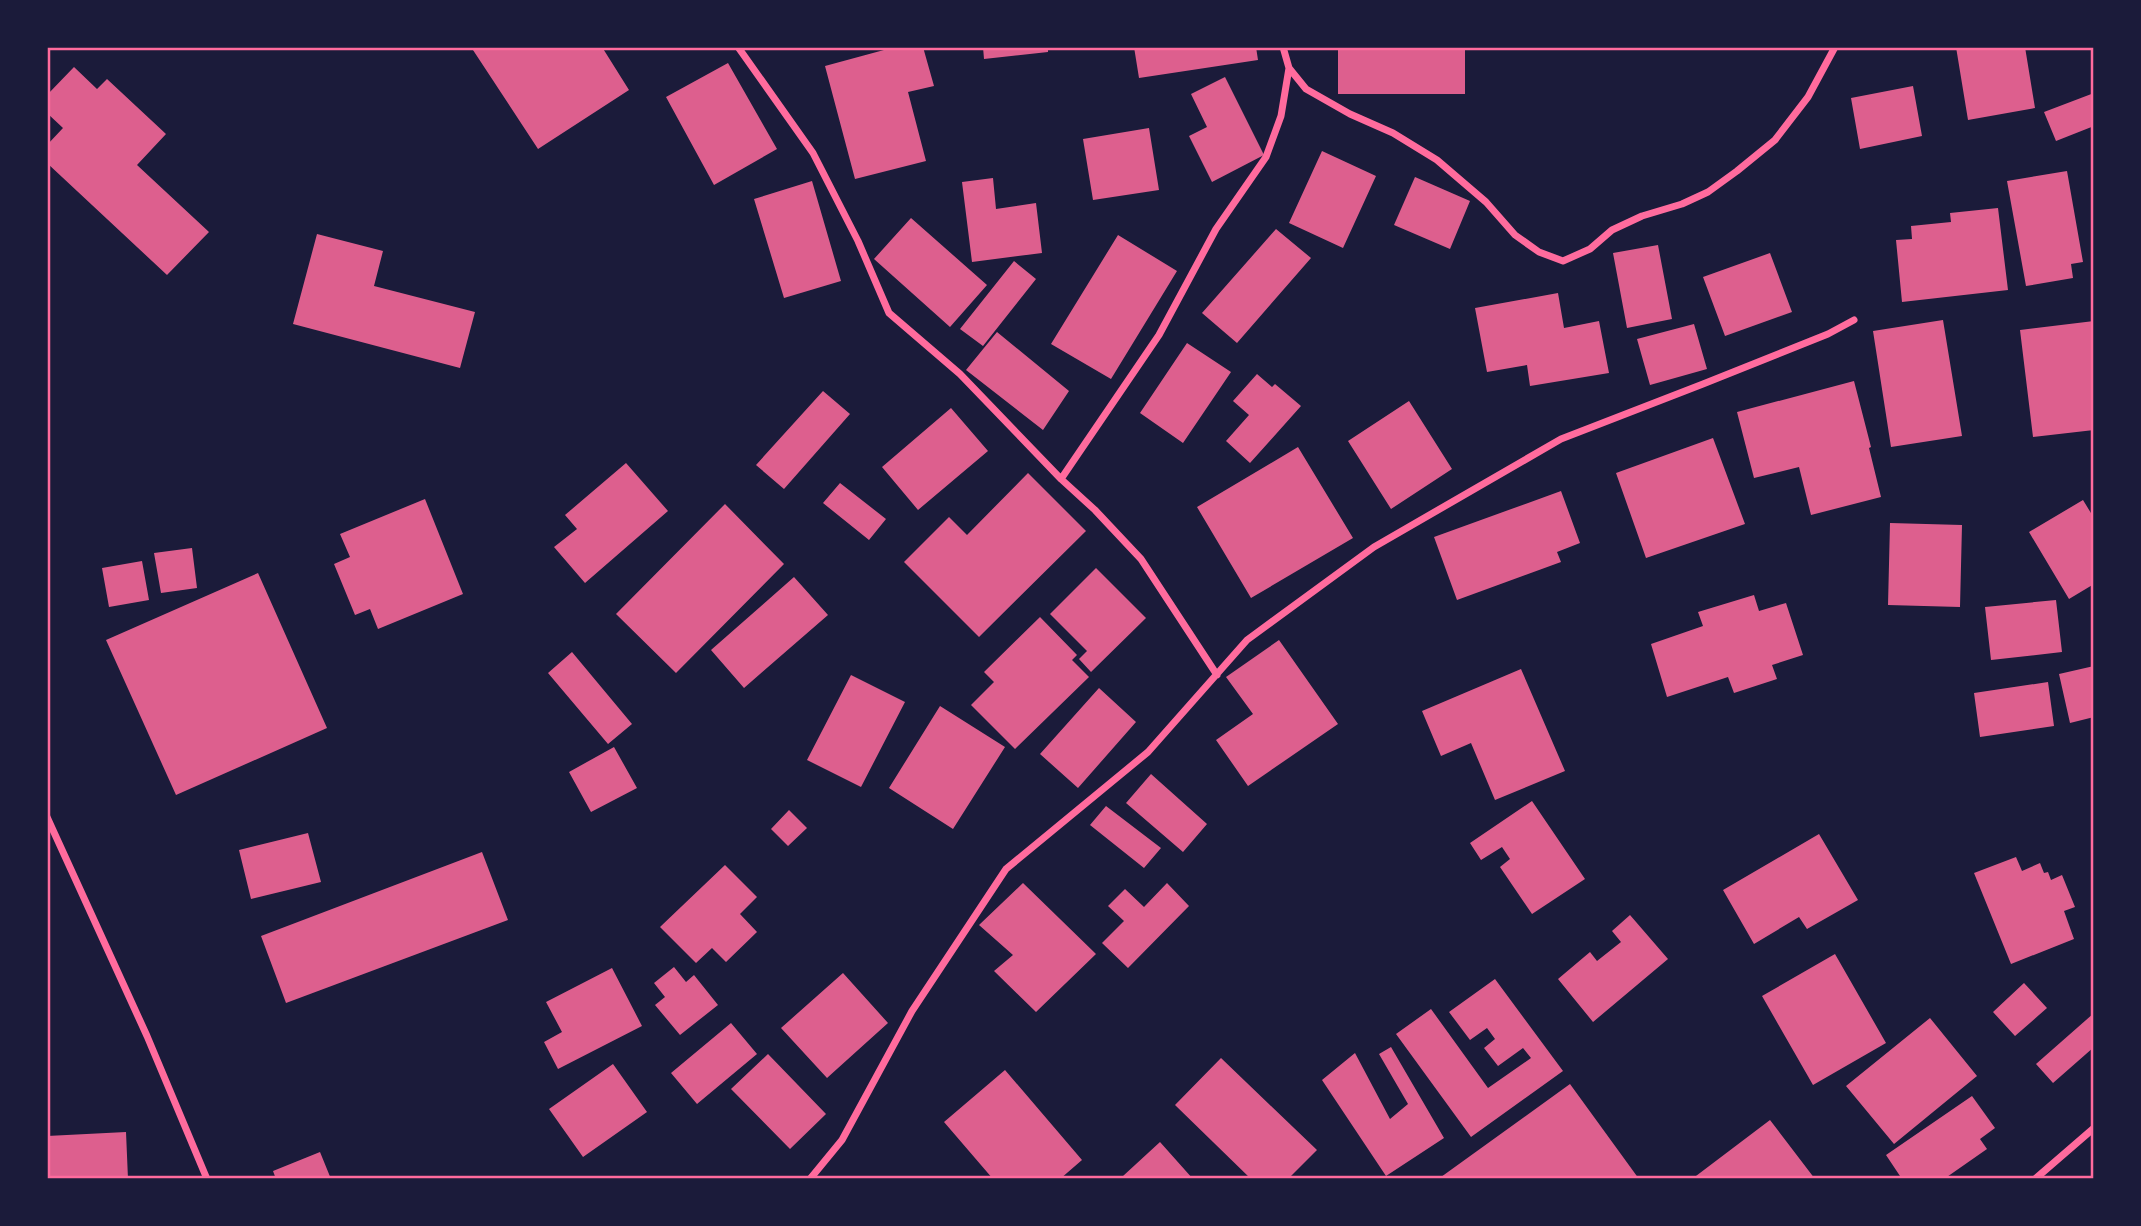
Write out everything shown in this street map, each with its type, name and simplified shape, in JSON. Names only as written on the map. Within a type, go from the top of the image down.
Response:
[{"type":"street","points":[[738,47],[813,153],[858,241],[889,313],[960,374],[1141,559],[1217,675]]},
{"type":"street","points":[[1283,47],[1289,68],[1306,89],[1350,114],[1393,133],[1437,160],[1486,202],[1515,235],[1539,252],[1563,261],[1590,249],[1612,230],[1708,192],[1737,171],[1774,140],[1808,97],[1835,47]]},
{"type":"street","points":[[1060,479],[1159,335],[1216,229],[1266,157],[1280,116],[1289,68]]},
{"type":"street","points":[[810,1179],[842,1140],[912,1011],[1006,869],[1148,752],[1247,640],[1374,547],[1561,439],[1791,349],[1854,320]]},
{"type":"street","points":[[47,817],[147,1036],[207,1179]]},
{"type":"street","points":[[2035,1179],[2094,1128]]},
{"type":"building","points":[[471,47],[602,47],[629,90],[538,149]]},
{"type":"building","points":[[895,47],[923,47],[934,86],[908,92],[926,161],[855,179],[825,66]]},
{"type":"building","points":[[983,47],[1048,47],[1048,52],[984,59]]},
{"type":"building","points":[[1134,47],[1256,47],[1258,60],[1139,78]]},
{"type":"building","points":[[1338,47],[1465,47],[1465,94],[1338,94]]},
{"type":"building","points":[[1956,47],[2025,47],[2035,108],[1968,120]]},
{"type":"building","points":[[728,63],[777,149],[714,185],[666,97]]},
{"type":"building","points":[[74,67],[97,89],[107,79],[166,134],[137,165],[209,232],[167,275],[47,163],[47,145],[63,128],[47,113],[47,95]]},
{"type":"building","points":[[1225,77],[1264,155],[1212,182],[1189,136],[1207,127],[1191,94]]},
{"type":"building","points":[[1913,86],[1922,136],[1860,149],[1851,98]]},
{"type":"building","points":[[2094,93],[2094,126],[2056,141],[2044,112]]},
{"type":"building","points":[[1149,128],[1159,190],[1093,200],[1083,139]]},
{"type":"building","points":[[1322,151],[1376,176],[1343,248],[1289,223]]},
{"type":"building","points":[[2067,171],[2083,262],[2071,264],[2073,278],[2026,286],[2007,181]]},
{"type":"building","points":[[1415,177],[1470,201],[1450,249],[1394,225]]},
{"type":"building","points":[[993,178],[996,209],[1036,203],[1042,253],[972,262],[962,182]]},
{"type":"building","points":[[812,181],[841,281],[784,298],[754,199]]},
{"type":"building","points":[[1998,208],[2008,290],[1902,302],[1896,240],[1912,239],[1911,226],[1951,222],[1950,213]]},
{"type":"building","points":[[911,218],[987,285],[950,327],[874,259]]},
{"type":"building","points":[[1276,229],[1311,258],[1237,343],[1202,313]]},
{"type":"building","points":[[317,234],[383,251],[374,286],[475,312],[460,368],[293,324]]},
{"type":"building","points":[[1118,235],[1177,271],[1111,379],[1051,344]]},
{"type":"building","points":[[1658,245],[1672,319],[1627,328],[1613,253]]},
{"type":"building","points":[[1770,253],[1792,312],[1725,336],[1703,277]]},
{"type":"building","points":[[1014,261],[1036,279],[983,346],[960,329]]},
{"type":"building","points":[[1558,293],[1564,328],[1599,321],[1609,373],[1530,386],[1527,365],[1487,372],[1475,308]]},
{"type":"building","points":[[1943,320],[1962,436],[1891,447],[1873,331]]},
{"type":"building","points":[[2094,321],[2094,430],[2033,437],[2020,330]]},
{"type":"building","points":[[1694,324],[1707,369],[1650,385],[1637,339]]},
{"type":"building","points":[[997,332],[1069,391],[1043,430],[966,370]]},
{"type":"building","points":[[1187,343],[1231,372],[1183,443],[1140,413]]},
{"type":"building","points":[[1257,374],[1272,387],[1275,384],[1301,406],[1250,463],[1226,441],[1249,415],[1233,401]]},
{"type":"building","points":[[1854,381],[1881,497],[1811,515],[1799,467],[1754,478],[1737,412]]},
{"type":"building","points":[[823,391],[850,414],[784,489],[756,465]]},
{"type":"building","points":[[1409,401],[1452,469],[1391,509],[1348,441]]},
{"type":"building","points":[[951,408],[988,451],[918,510],[882,467]]},
{"type":"building","points":[[1713,438],[1745,524],[1646,558],[1616,473]]},
{"type":"building","points":[[1298,447],[1353,538],[1251,598],[1197,507]]},
{"type":"building","points":[[626,463],[668,511],[585,583],[554,547],[577,529],[565,515]]},
{"type":"building","points":[[1028,473],[1086,531],[979,637],[904,562],[949,517],[967,535]]},
{"type":"building","points":[[840,483],[886,519],[869,540],[823,503]]},
{"type":"building","points":[[1561,491],[1580,543],[1557,552],[1561,562],[1457,600],[1434,537]]},
{"type":"building","points":[[425,499],[463,594],[378,629],[370,609],[355,615],[334,564],[350,557],[340,534]]},
{"type":"building","points":[[2083,500],[2094,518],[2094,584],[2069,599],[2029,532]]},
{"type":"building","points":[[725,504],[784,564],[676,673],[616,614]]},
{"type":"building","points":[[1890,523],[1962,525],[1960,607],[1888,605]]},
{"type":"building","points":[[192,548],[197,588],[161,593],[154,553]]},
{"type":"building","points":[[142,561],[149,600],[109,607],[102,568]]},
{"type":"building","points":[[1096,568],[1146,618],[1091,672],[1079,659],[1087,651],[1050,614]]},
{"type":"building","points":[[258,573],[327,728],[176,795],[106,640]]},
{"type":"building","points":[[794,577],[828,615],[744,688],[711,650]]},
{"type":"building","points":[[1754,595],[1759,611],[1786,603],[1803,655],[1772,665],[1777,679],[1734,693],[1728,677],[1667,697],[1651,644],[1703,626],[1698,612]]},
{"type":"building","points":[[2056,600],[2062,652],[1991,660],[1985,607]]},
{"type":"building","points":[[1040,617],[1077,655],[1072,660],[1089,677],[1015,749],[971,705],[994,682],[984,672]]},
{"type":"building","points":[[1279,640],[1338,724],[1248,786],[1216,740],[1253,714],[1226,677]]},
{"type":"building","points":[[572,652],[632,724],[608,744],[548,673]]},
{"type":"building","points":[[2094,666],[2094,717],[2070,723],[2059,674]]},
{"type":"building","points":[[1521,669],[1565,771],[1495,800],[1471,743],[1441,756],[1422,711]]},
{"type":"building","points":[[851,675],[905,702],[861,787],[807,760]]},
{"type":"building","points":[[2048,682],[2054,726],[1980,737],[1974,693]]},
{"type":"building","points":[[1099,688],[1136,722],[1078,788],[1040,754]]},
{"type":"building","points":[[940,706],[1005,747],[953,829],[889,788]]},
{"type":"building","points":[[614,747],[637,788],[591,812],[569,772]]},
{"type":"building","points":[[1151,774],[1207,824],[1183,852],[1126,803]]},
{"type":"building","points":[[1532,801],[1585,879],[1532,914],[1500,867],[1510,859],[1502,847],[1481,860],[1470,843]]},
{"type":"building","points":[[1106,806],[1161,848],[1144,868],[1090,825]]},
{"type":"building","points":[[789,810],[807,828],[788,846],[771,829]]},
{"type":"building","points":[[308,833],[321,882],[251,899],[239,850]]},
{"type":"building","points":[[1819,834],[1858,900],[1807,929],[1799,917],[1754,944],[1723,890]]},
{"type":"building","points":[[482,852],[508,920],[286,1003],[261,936]]},
{"type":"building","points":[[2016,857],[2022,871],[2040,863],[2051,880],[2062,875],[2075,907],[2064,911],[2074,939],[2011,964],[1974,873]]},
{"type":"building","points":[[725,865],[757,897],[740,914],[757,932],[726,962],[712,948],[696,963],[660,927]]},
{"type":"building","points":[[1023,883],[1096,954],[1036,1012],[994,971],[1013,955],[979,925]]},
{"type":"building","points":[[1167,883],[1189,906],[1128,968],[1102,943],[1124,921],[1108,906],[1125,889],[1144,907]]},
{"type":"building","points":[[1630,915],[1668,959],[1593,1022],[1558,979],[1590,952],[1597,961],[1621,942],[1612,931]]},
{"type":"building","points":[[1835,954],[1886,1043],[1813,1085],[1762,996]]},
{"type":"building","points":[[674,967],[686,982],[694,975],[718,1005],[680,1035],[655,1005],[665,997],[654,983]]},
{"type":"building","points":[[612,968],[642,1026],[558,1069],[544,1042],[562,1032],[546,1002]]},
{"type":"building","points":[[843,973],[888,1023],[827,1078],[781,1028]]},
{"type":"building","points":[[1495,979],[1563,1071],[1471,1137],[1396,1034],[1431,1009],[1488,1088],[1531,1058],[1523,1048],[1498,1066],[1484,1048],[1495,1039],[1487,1028],[1470,1040],[1449,1012]]},
{"type":"building","points":[[2024,983],[2047,1008],[2015,1036],[1993,1012]]},
{"type":"building","points":[[2094,1013],[2094,1047],[2053,1083],[2036,1064]]},
{"type":"building","points":[[1930,1018],[1977,1076],[1894,1144],[1846,1086]]},
{"type":"building","points":[[731,1023],[757,1054],[697,1104],[671,1073]]},
{"type":"building","points":[[1391,1047],[1444,1138],[1386,1176],[1322,1080],[1355,1053],[1390,1119],[1408,1104],[1379,1054]]},
{"type":"building","points":[[768,1054],[826,1114],[790,1149],[731,1089]]},
{"type":"building","points":[[1221,1058],[1317,1150],[1288,1179],[1251,1179],[1175,1105]]},
{"type":"building","points":[[613,1064],[647,1112],[583,1157],[549,1109]]},
{"type":"building","points":[[1005,1070],[1082,1160],[1060,1179],[993,1179],[944,1122]]},
{"type":"building","points":[[1570,1084],[1639,1179],[1442,1179],[1441,1177]]},
{"type":"building","points":[[1972,1096],[1995,1128],[1980,1139],[1987,1149],[1944,1179],[1902,1179],[1886,1155]]},
{"type":"building","points":[[1770,1120],[1815,1179],[1692,1179]]},
{"type":"building","points":[[126,1132],[128,1179],[47,1179],[47,1136]]},
{"type":"building","points":[[1160,1142],[1193,1179],[1125,1179],[1123,1176]]},
{"type":"building","points":[[320,1152],[331,1179],[276,1179],[273,1171]]}]
